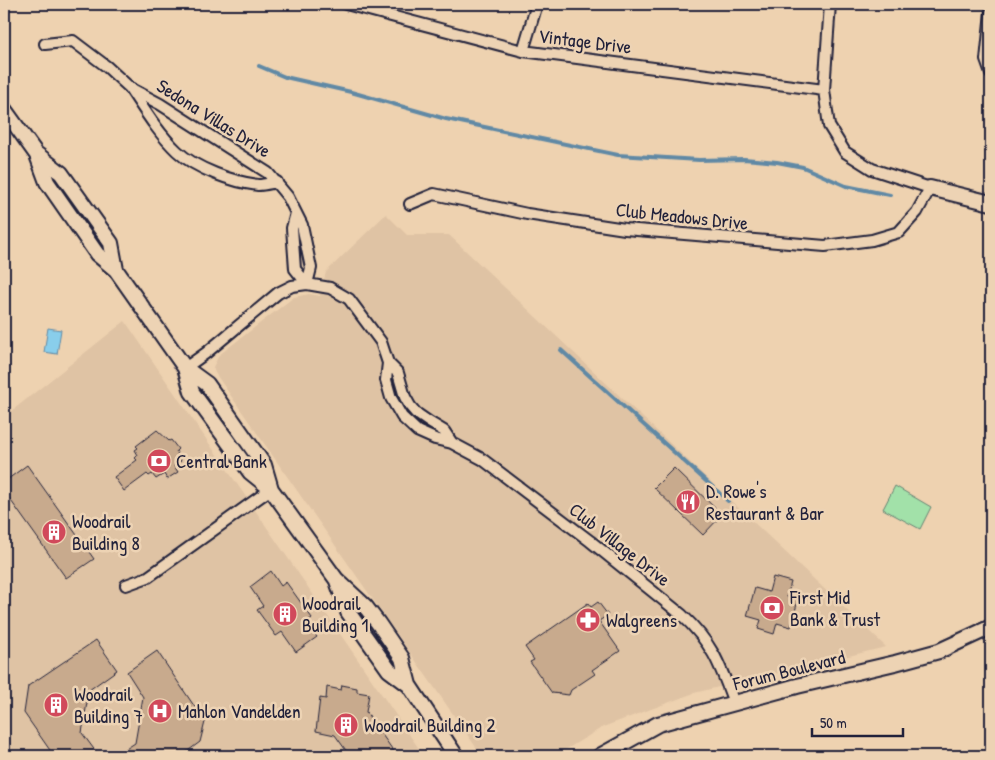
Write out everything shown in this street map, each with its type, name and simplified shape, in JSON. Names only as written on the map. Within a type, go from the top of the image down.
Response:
[{"type":"main road","points":[[4,109],[37,155],[47,182],[97,254],[116,270],[185,368],[206,384],[264,465],[271,489],[336,579],[365,606],[378,623],[402,658],[409,685],[456,756]]},
{"type":"main road","points":[[930,188],[991,203]]},
{"type":"main road","name":"Forum Boulevard","points":[[600,756],[658,724],[939,651],[991,627]]},
{"type":"street","points":[[523,51],[537,4]]},
{"type":"street","points":[[830,4],[824,90],[829,126],[845,152],[872,169],[930,188]]},
{"type":"street","name":"Vintage Drive","points":[[352,5],[523,51],[824,90]]},
{"type":"street","points":[[991,12],[986,60],[991,74]]},
{"type":"street","name":"Sedona Villas Drive","points":[[46,44],[73,41],[106,66],[130,88],[150,118],[178,152],[199,166],[222,176],[259,185],[276,182]]},
{"type":"street","name":"Sedona Villas Drive","points":[[130,88],[160,104],[268,173],[288,197],[302,225],[311,268],[307,284]]},
{"type":"street","name":"Club Meadows Drive","points":[[410,204],[434,194],[527,214],[625,229],[825,246],[872,240],[899,232],[918,212],[930,188]]},
{"type":"street","points":[[296,213],[292,228],[295,269],[307,284]]},
{"type":"street","name":"Club Village Drive","points":[[185,368],[278,292],[292,286],[307,284],[330,288],[349,299],[381,342],[388,363],[386,380],[391,398],[402,417],[417,431],[435,439],[452,443],[498,471],[590,541],[682,615],[696,629],[712,650],[734,703]]},
{"type":"street","points":[[126,585],[148,578],[271,489]]},
{"type":"shaded area","points":[[386,214],[407,235],[449,235],[886,647],[694,693],[603,727],[555,756],[486,756],[478,750],[215,373],[213,367],[219,355],[294,297],[309,294],[320,296],[326,272]]},
{"type":"shaded area","points":[[125,321],[424,756],[4,756],[4,417]]},
{"type":"green space","points":[[895,486],[931,507],[920,529],[883,509]]},
{"type":"water","points":[[48,328],[61,330],[57,354],[44,352]]},
{"type":"building","name":"Central Bank","points":[[157,430],[169,441],[171,440],[178,449],[176,451],[181,461],[174,466],[178,472],[167,479],[164,474],[156,479],[152,474],[149,476],[147,474],[124,491],[114,477],[137,460],[135,458],[138,455],[135,450],[138,448],[136,446]]},
{"type":"building","name":"Woodrail Building 8","points":[[27,465],[94,559],[66,578],[4,491],[4,482]]},
{"type":"building","name":"D. Rowe's Restaurant & Bar","points":[[674,468],[722,515],[703,535],[654,488]]},
{"type":"building","name":"Woodrail Building 1","points":[[271,571],[281,586],[286,582],[312,618],[306,623],[317,637],[296,652],[282,632],[276,636],[257,610],[263,606],[250,587]]},
{"type":"building","name":"First Mid Bank & Trust","points":[[773,577],[791,582],[787,597],[798,600],[791,627],[777,623],[774,634],[758,629],[761,620],[747,616],[755,588],[769,592]]},
{"type":"building","points":[[598,602],[608,615],[599,621],[620,651],[592,670],[595,674],[571,690],[569,695],[552,693],[530,662],[534,660],[525,647],[588,603],[591,607]]},
{"type":"building","name":"Woodrail Building 7","points":[[96,640],[117,670],[89,690],[82,733],[99,756],[54,756],[24,713],[28,686]]},
{"type":"building","points":[[157,651],[205,722],[200,742],[181,756],[115,756],[135,743],[143,697],[127,672]]},
{"type":"building","name":"Woodrail Building 2","points":[[342,685],[357,688],[357,692],[369,694],[366,712],[397,756],[350,756],[335,735],[316,731],[320,698],[326,699],[327,687],[341,690]]},
{"type":"waterway","points":[[259,66],[285,77],[351,92],[446,119],[618,155],[699,160],[744,159],[777,162],[803,167],[846,186],[890,195]]},
{"type":"waterway","points":[[561,350],[728,501]]},
{"type":"place","name":"Central Bank","points":[[159,461]]},
{"type":"place","name":"D. Rowe's Restaurant & Bar","points":[[688,502]]},
{"type":"place","name":"Woodrail Building 8","points":[[54,532]]},
{"type":"place","name":"First Mid Bank & Trust","points":[[772,608]]},
{"type":"place","name":"Woodrail Building 1","points":[[285,614]]},
{"type":"place","name":"Walgreens","points":[[588,620]]},
{"type":"place","name":"Woodrail Building 7","points":[[56,705]]},
{"type":"place","name":"Mahlon Vandelden","points":[[160,711]]},
{"type":"place","name":"Woodrail Building 2","points":[[346,725]]}]
